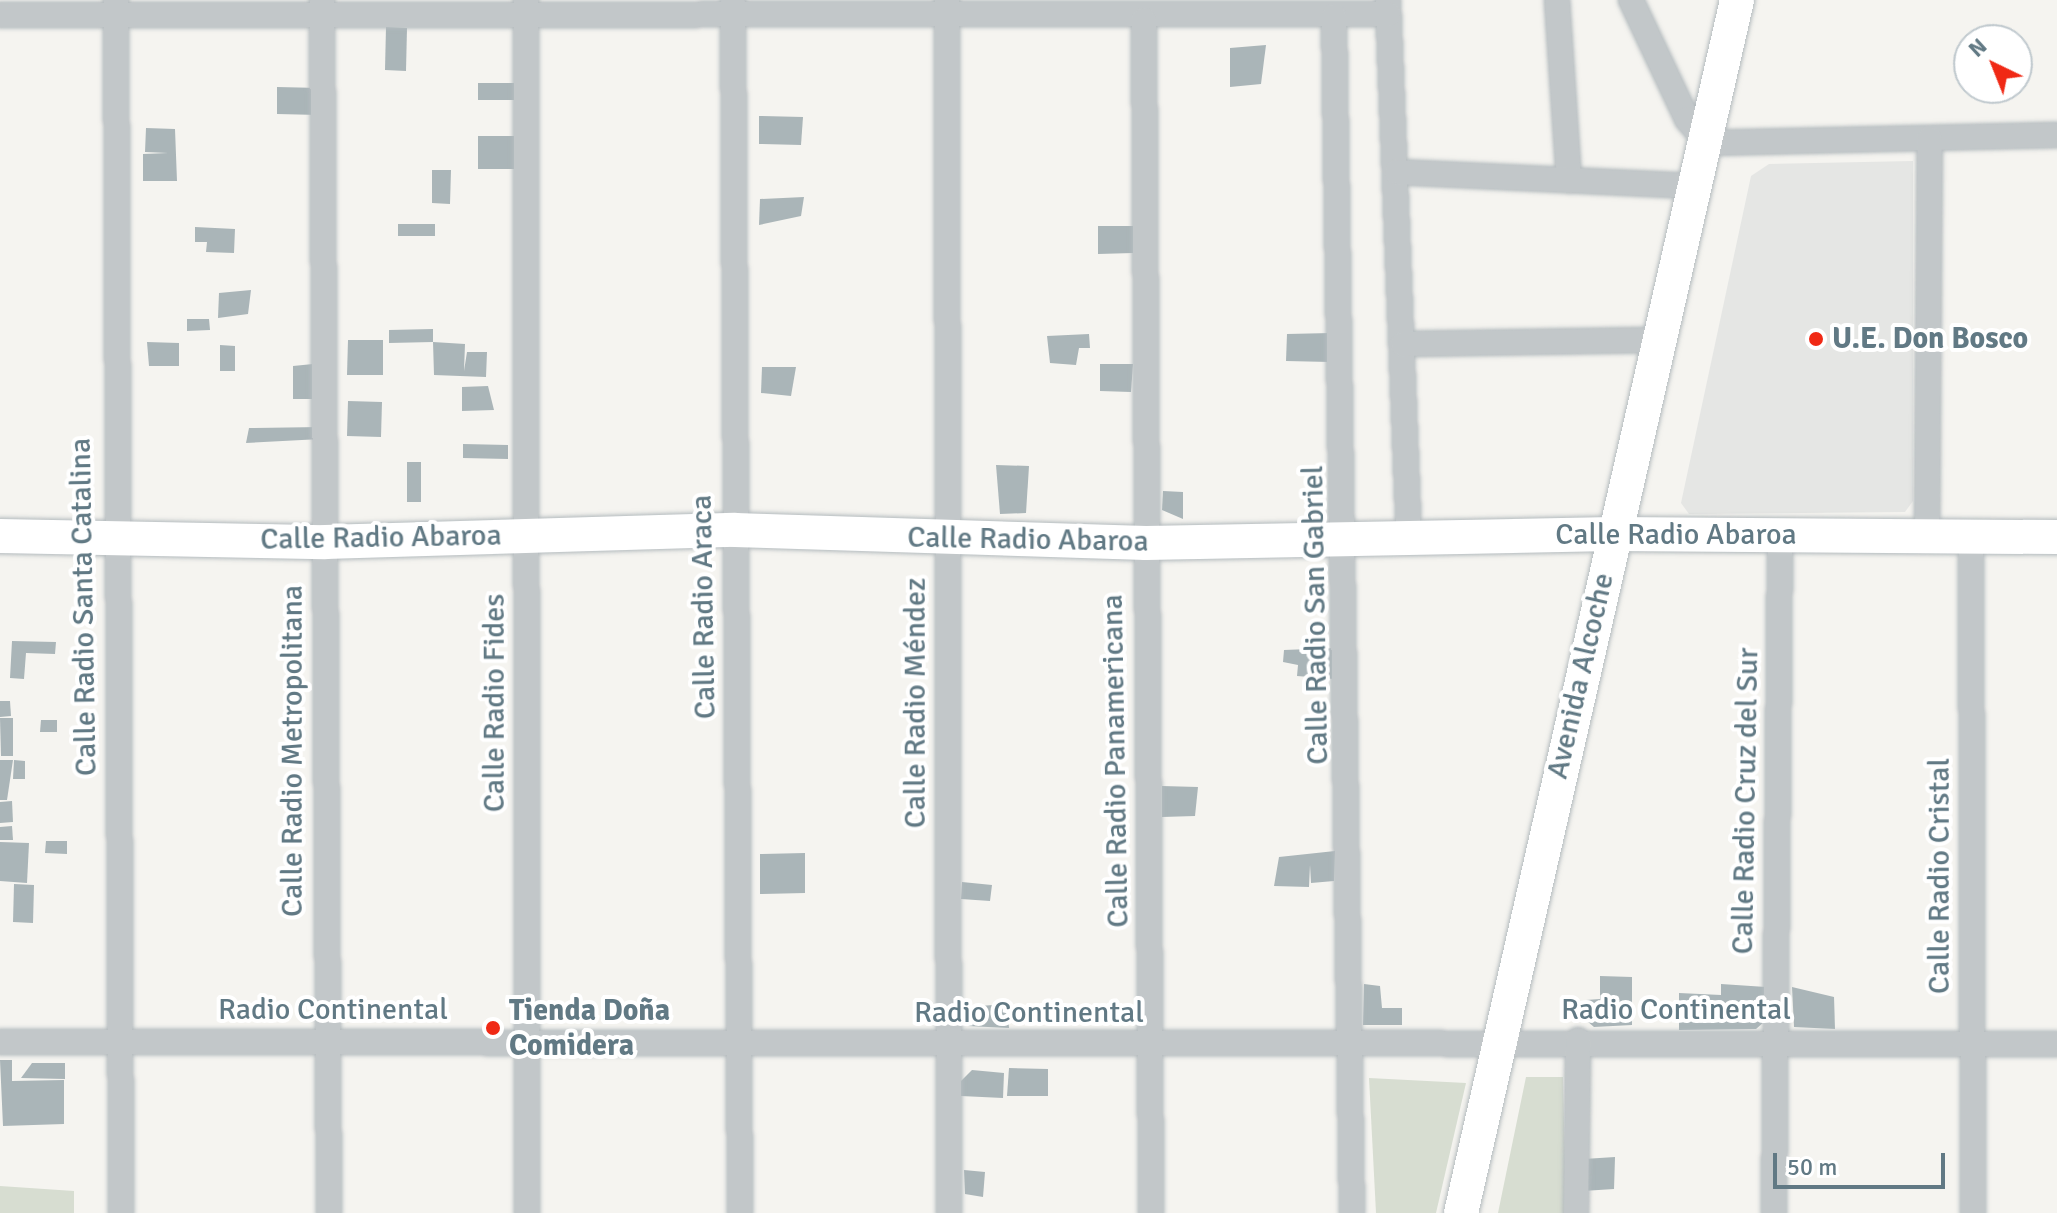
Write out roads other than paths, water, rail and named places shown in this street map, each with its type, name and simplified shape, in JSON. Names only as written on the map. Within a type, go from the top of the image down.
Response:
[{"type":"street","points":[[1557,0],[1569,181]]},
{"type":"street","points":[[1631,0],[1687,119],[1707,143],[2057,135]]},
{"type":"street","name":"Avenida Alcoche","points":[[1461,1213],[1655,340],[1692,186],[1707,143],[1737,0]]},
{"type":"street","points":[[0,15],[116,8],[733,8],[947,10],[1144,20],[1334,16],[1388,7],[1397,172],[1409,540]]},
{"type":"street","name":"Calle Radio Santa Catalina","points":[[116,8],[114,534],[124,1041],[121,1213]]},
{"type":"street","name":"Calle Radio Araca","points":[[733,8],[740,1213]]},
{"type":"street","name":"Calle Radio Fides","points":[[526,9],[527,1213]]},
{"type":"street","name":"Calle Radio Metropolitana","points":[[322,10],[325,1041],[329,1213]]},
{"type":"street","name":"Calle Radio Méndez","points":[[947,10],[949,1213]]},
{"type":"street","name":"Calle Radio San Gabriel","points":[[1334,16],[1347,540],[1354,1045],[1352,1213]]},
{"type":"street","name":"Calle Radio Panamericana","points":[[1144,20],[1151,1213]]},
{"type":"street","points":[[1927,535],[1930,139]]},
{"type":"street","points":[[1397,172],[1692,186]]},
{"type":"street","points":[[1403,344],[1655,340]]},
{"type":"street","name":"Calle Radio Abaroa","points":[[0,536],[114,534],[325,542],[735,530],[948,540],[1146,543],[1612,534],[2057,537]]},
{"type":"street","name":"Calle Radio Cruz del Sur","points":[[1774,1213],[1780,534]]},
{"type":"street","name":"Calle Radio Cristal","points":[[1971,538],[1973,1213]]},
{"type":"street","points":[[1576,1213],[1578,1040]]},
{"type":"street","name":"Radio Continental","points":[[0,1042],[527,1041],[1498,1046],[1578,1040],[2057,1044]]},
{"type":"place","name":"U.E. Don Bosco","points":[[1816,339]]},
{"type":"place","name":"Tienda Doña Comidera","points":[[493,1028]]}]
